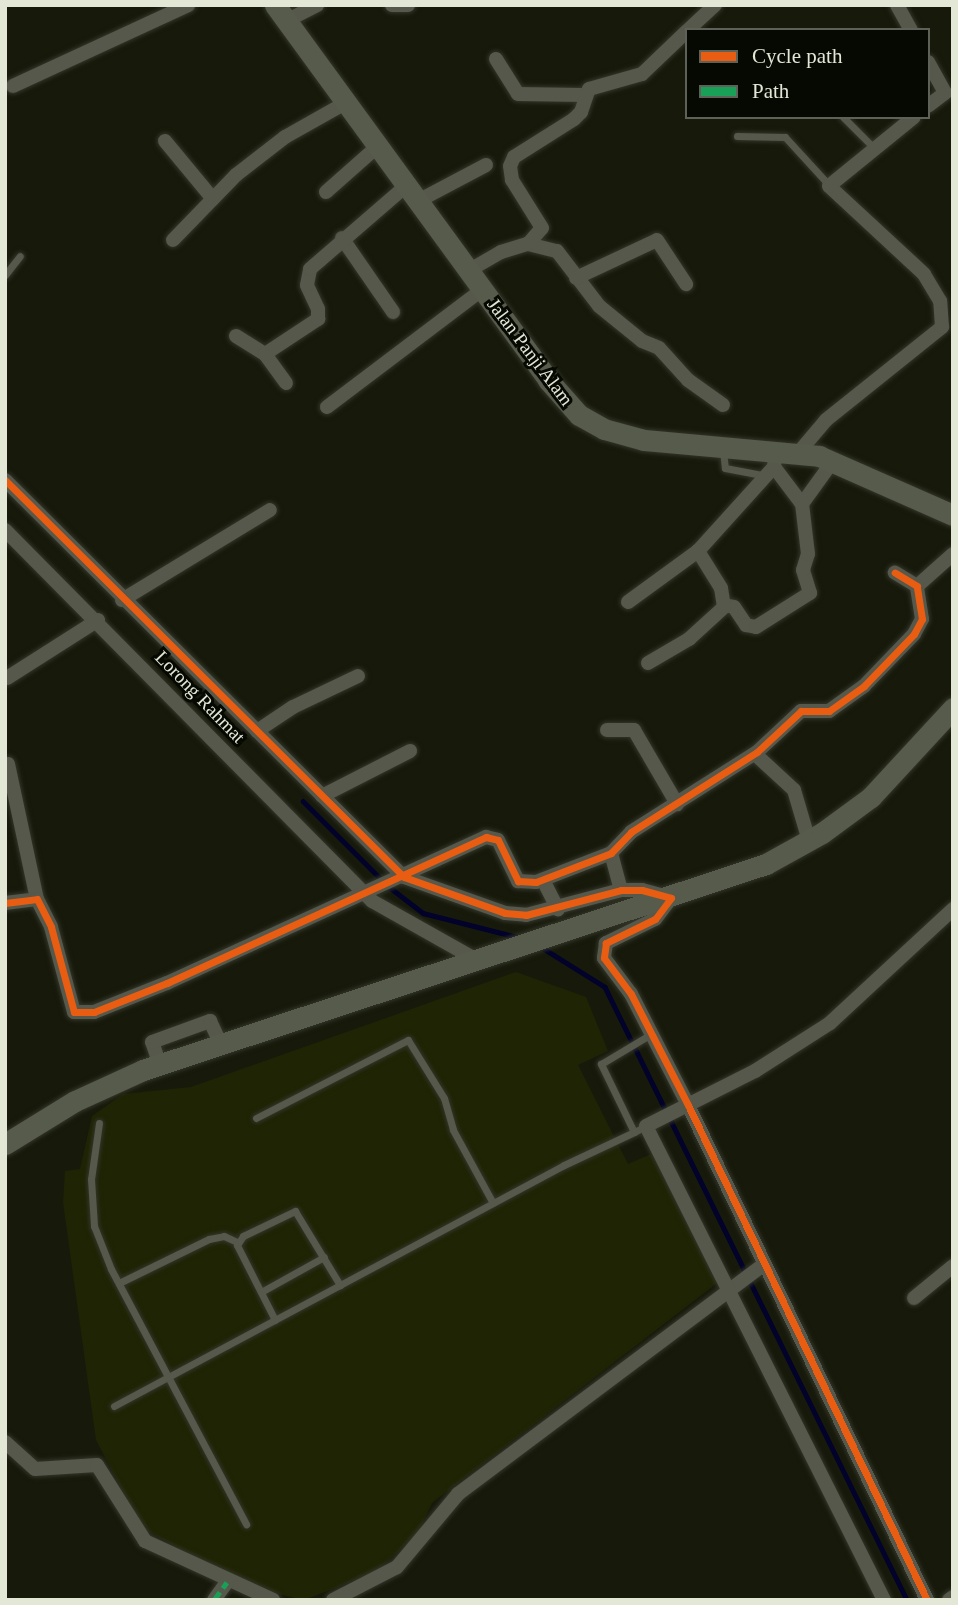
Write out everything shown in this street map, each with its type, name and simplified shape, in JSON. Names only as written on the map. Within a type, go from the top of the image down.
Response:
[{"type":"street","points":[[13,86],[188,5]]},
{"type":"street","points":[[281,13],[317,5]]},
{"type":"street","points":[[392,5],[408,5]]},
{"type":"street","points":[[689,28],[715,5]]},
{"type":"street","points":[[897,5],[910,28]]},
{"type":"street","name":"Jalan Panji Alam","points":[[281,13],[558,394],[592,424],[644,440],[723,446],[772,464],[799,453],[833,460],[953,515]]},
{"type":"street","points":[[528,244],[542,224],[516,186],[511,161],[574,119],[584,106],[584,95],[589,89],[642,74],[685,32]]},
{"type":"street","points":[[496,59],[518,94],[584,95]]},
{"type":"street","points":[[930,65],[949,90],[930,104]]},
{"type":"street","points":[[173,240],[213,199],[285,137],[347,102]]},
{"type":"street","points":[[799,453],[826,420],[942,327],[940,301],[924,274],[829,186],[911,119]]},
{"type":"street","points":[[165,141],[213,199]]},
{"type":"street","points":[[326,192],[378,146]]},
{"type":"street","points":[[265,354],[318,319],[318,309],[307,285],[310,269],[342,238],[412,193],[486,165]]},
{"type":"street","points":[[342,238],[393,312]]},
{"type":"street","points":[[576,278],[657,240],[686,284]]},
{"type":"street","points":[[468,271],[501,252],[528,244],[557,251],[576,278],[626,330],[659,348],[688,380],[723,405]]},
{"type":"street","points":[[327,407],[483,289]]},
{"type":"street","points":[[236,336],[265,354],[286,383]]},
{"type":"street","points":[[802,505],[833,460]]},
{"type":"street","points":[[628,603],[698,551],[772,464],[802,505],[808,554],[803,570],[809,595],[755,627],[744,622],[734,607],[724,605]]},
{"type":"street","points":[[5,480],[402,878],[505,913],[537,915],[621,890],[642,890],[671,898]]},
{"type":"street","points":[[122,600],[270,510]]},
{"type":"street","name":"Lorong Rahmat","points":[[5,530],[98,620],[367,893],[400,921],[442,938],[475,959]]},
{"type":"street","points":[[648,663],[716,618],[724,605],[721,588],[698,551]]},
{"type":"street","points":[[917,586],[953,554]]},
{"type":"street","points":[[8,764],[37,899],[51,927],[74,1012],[94,1012],[402,878],[491,836],[498,840],[521,883],[543,880],[611,853],[631,832],[755,754],[801,711],[829,711],[875,676],[919,626],[923,610],[917,586],[895,573]]},
{"type":"street","points":[[7,678],[98,620]]},
{"type":"street","points":[[257,731],[293,707],[359,676]]},
{"type":"street","points":[[5,1144],[75,1101],[160,1065],[510,946],[671,898],[765,864],[809,841],[871,797],[953,708]]},
{"type":"street","points":[[607,730],[634,730],[677,804]]},
{"type":"street","points":[[322,796],[410,751]]},
{"type":"street","points":[[755,754],[794,790],[809,841]]},
{"type":"street","points":[[611,853],[621,890]]},
{"type":"street","points":[[543,880],[558,909]]},
{"type":"street","points":[[671,898],[655,919],[606,943],[602,950],[688,1105],[927,1600]]},
{"type":"street","points":[[5,903],[37,899]]},
{"type":"street","points":[[884,1600],[640,1129],[755,1071],[830,1023],[953,909]]},
{"type":"street","points":[[333,1600],[397,1567],[458,1494],[725,1290],[764,1264]]},
{"type":"street","points":[[914,1298],[953,1266]]},
{"type":"street","points":[[5,1443],[35,1469],[97,1465],[145,1541],[273,1600]]},
{"type":"street","points":[[214,1600],[227,1581]]},
{"type":"lane","points":[[845,119],[874,148]]},
{"type":"lane","points":[[737,136],[785,137],[829,186]]},
{"type":"lane","points":[[5,275],[20,256]]},
{"type":"lane","points":[[114,1406],[492,1203],[640,1129],[601,1063],[617,1051],[651,1034]]},
{"type":"lane","points":[[256,1118],[408,1041],[444,1098],[453,1130],[492,1203]]},
{"type":"lane","points":[[99,1123],[90,1209],[120,1283],[171,1376],[246,1524]]},
{"type":"lane","points":[[237,1242],[292,1210],[340,1285]]},
{"type":"lane","points":[[120,1283],[209,1239],[223,1236],[237,1242],[275,1320]]},
{"type":"lane","points":[[261,1292],[324,1257]]},
{"type":"shaded area","points":[[516,972],[586,997],[608,1051],[578,1065],[628,1164],[656,1152],[717,1283],[432,1503],[418,1533],[376,1572],[304,1600],[249,1587],[142,1528],[96,1440],[63,1202],[65,1171],[80,1169],[92,1116],[123,1094],[191,1087]]},
{"type":"waterway","points":[[303,801],[382,880]]},
{"type":"waterway","points":[[388,886],[423,913],[521,938]]},
{"type":"waterway","points":[[541,947],[605,987],[907,1600]]},
{"type":"marked path","points":[[214,1600],[227,1582]]},
{"type":"cycle path","points":[[5,480],[404,877],[505,913],[526,915],[621,890],[642,890],[671,898],[655,919],[606,943],[604,958],[631,994],[688,1105],[927,1600]]},
{"type":"cycle path","points":[[5,903],[37,899],[51,927],[74,1012],[94,1012],[167,983],[486,837],[498,840],[518,881],[536,882],[611,853],[631,832],[757,752],[801,711],[829,711],[864,686],[914,634],[922,619],[917,586],[895,573]]}]
